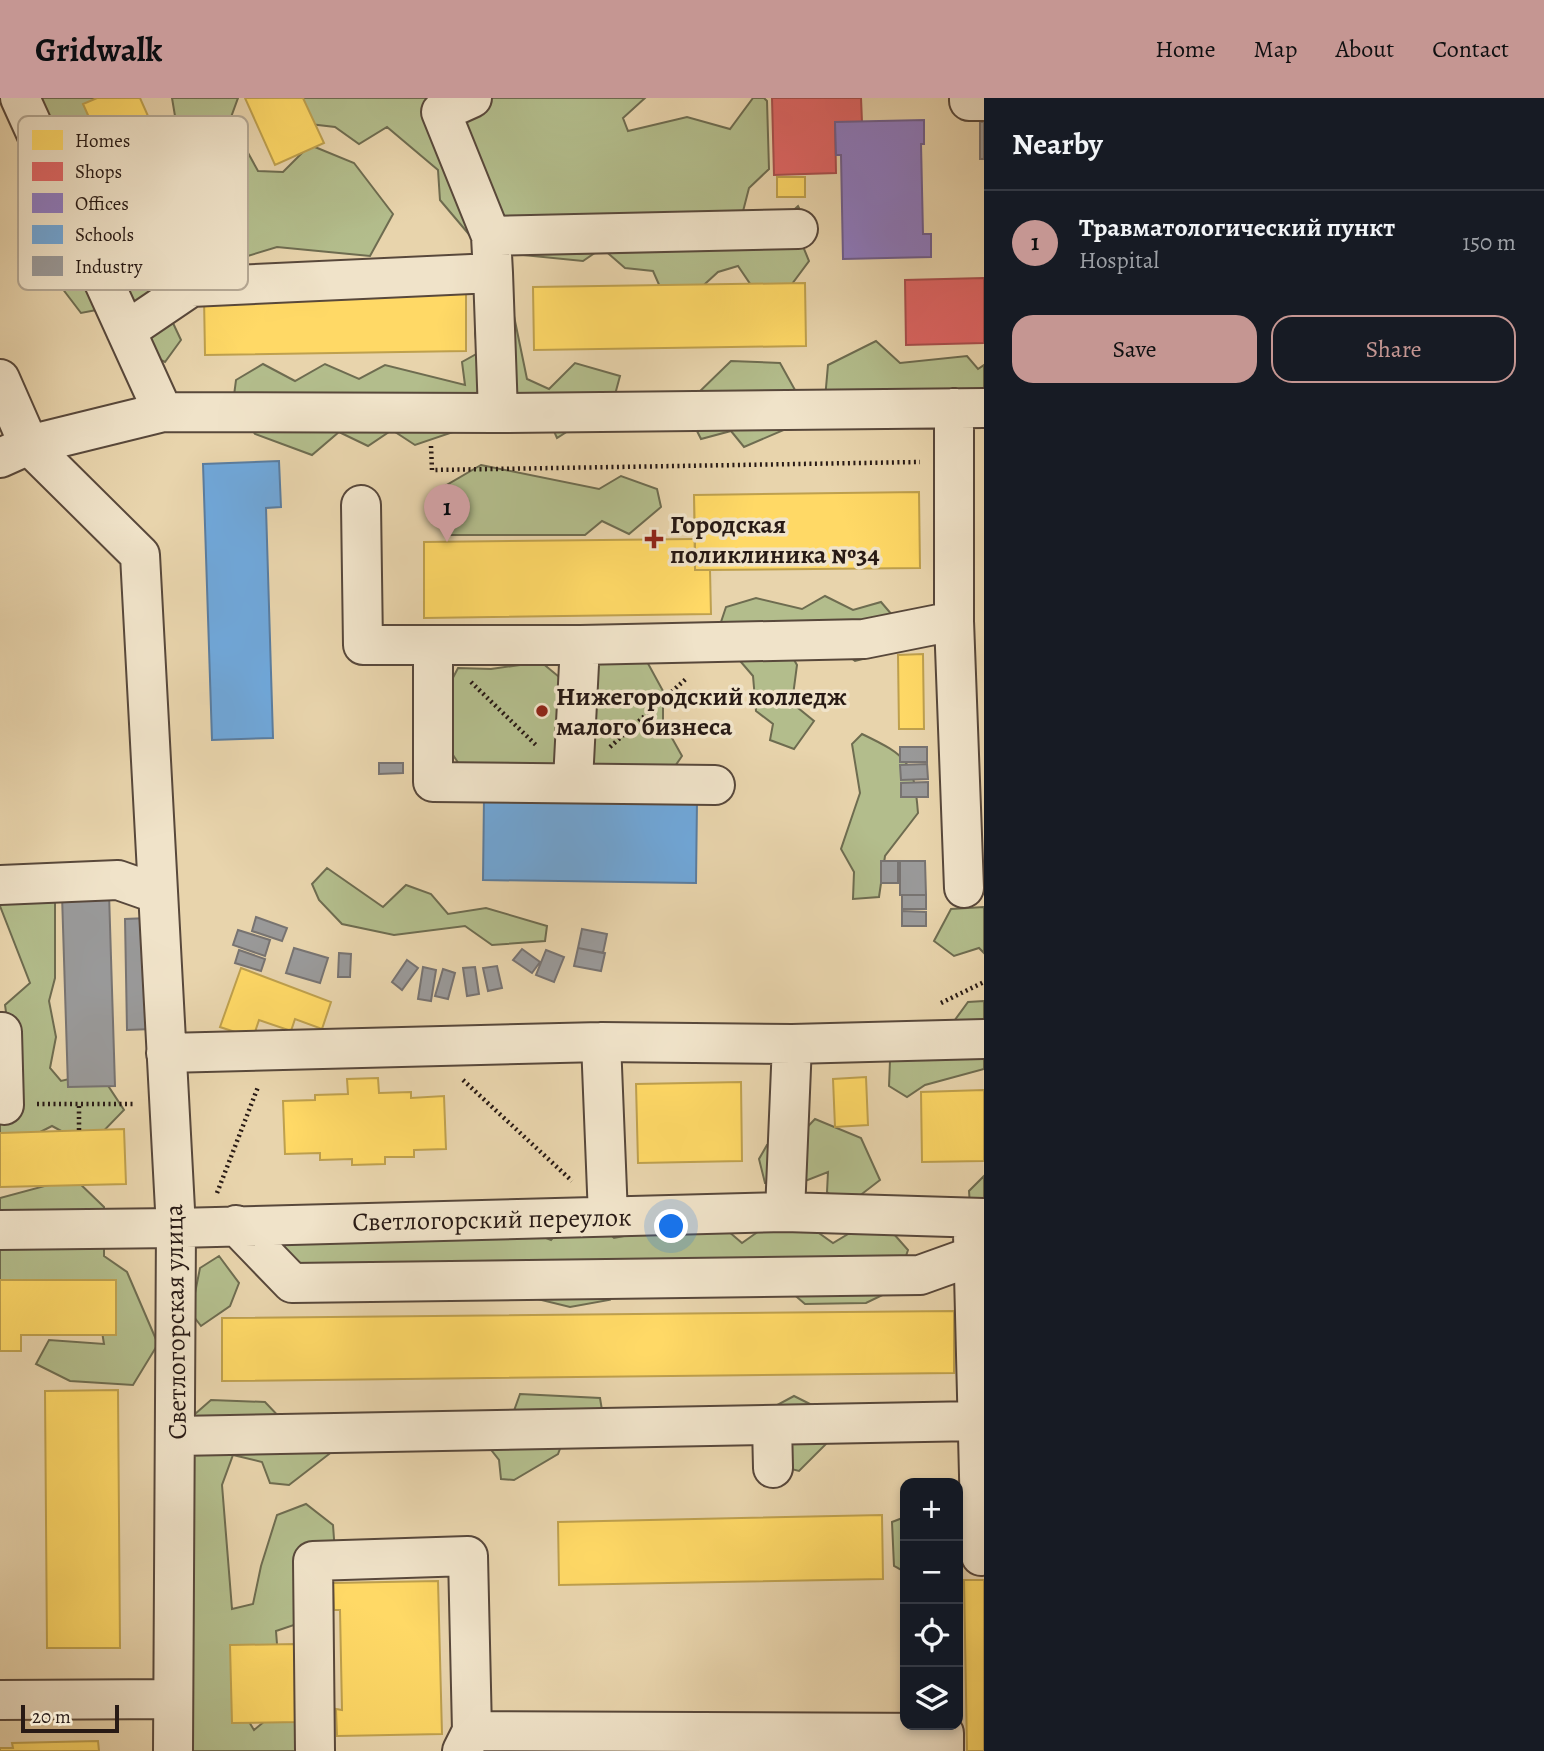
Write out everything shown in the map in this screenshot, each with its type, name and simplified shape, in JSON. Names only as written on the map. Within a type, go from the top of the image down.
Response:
[{"type":"street","points":[[472,98],[441,113],[492,255],[498,413]]},
{"type":"street","points":[[969,98],[969,101],[984,101]]},
{"type":"street","points":[[248,281],[492,255],[798,229]]},
{"type":"street","points":[[108,290],[163,412]]},
{"type":"street","points":[[126,331],[187,290]]},
{"type":"street","points":[[0,379],[15,452],[163,412],[498,413],[969,408],[952,461],[954,621],[964,888]]},
{"type":"street","name":"Светлогорская улица","points":[[15,452],[140,555],[169,1103],[206,1227],[177,1436],[173,1751]]},
{"type":"street","points":[[361,505],[363,645],[580,645],[864,639],[954,621]]},
{"type":"street","points":[[433,645],[433,782],[573,781],[715,785]]},
{"type":"street","points":[[573,781],[580,645]]},
{"type":"street","points":[[0,886],[118,880],[158,894]]},
{"type":"street","points":[[1,1025],[4,1105]]},
{"type":"street","points":[[166,1054],[429,1049],[601,1042],[792,1044],[984,1039]]},
{"type":"street","points":[[601,1042],[608,1216]]},
{"type":"street","points":[[785,1212],[792,1044]]},
{"type":"street","name":"Светлогорский переулок","points":[[0,1230],[785,1212],[979,1218]]},
{"type":"street","points":[[979,1218],[973,1256],[981,1556]]},
{"type":"street","points":[[206,1227],[292,1283],[920,1275],[973,1256]]},
{"type":"street","points":[[177,1436],[978,1421]]},
{"type":"street","points":[[772,1425],[773,1468]]},
{"type":"street","points":[[315,1751],[313,1561],[468,1556],[467,1741],[944,1736]]},
{"type":"street","points":[[0,1700],[173,1699]]},
{"type":"path","points":[[430,412],[432,470],[952,461]]},
{"type":"path","points":[[433,645],[573,781],[695,671],[737,642]]},
{"type":"path","points":[[429,1049],[608,1216]]},
{"type":"path","points":[[206,1227],[271,1051]]},
{"type":"path","points":[[4,1105],[169,1103]]},
{"type":"path","points":[[79,1104],[79,1130]]},
{"type":"green space","points":[[37,98],[114,98],[95,116],[38,116]]},
{"type":"green space","points":[[172,98],[238,98],[231,116],[175,116]]},
{"type":"green space","points":[[272,98],[645,98],[623,118],[628,131],[687,117],[730,129],[753,98],[764,98],[767,101],[769,169],[749,188],[740,223],[757,243],[798,206],[810,229],[802,244],[809,261],[786,292],[755,291],[738,266],[718,272],[693,295],[664,296],[653,271],[625,268],[602,248],[583,261],[483,251],[440,200],[438,170],[387,127],[359,144],[335,127],[301,123]]},
{"type":"green space","points":[[310,145],[354,163],[393,214],[370,256],[277,247],[248,256],[248,153],[258,171],[283,172]]},
{"type":"green space","points":[[64,290],[157,290],[181,340],[165,362],[108,335],[102,309],[81,313]]},
{"type":"green space","points":[[509,292],[527,379],[549,389],[575,363],[620,376],[613,402],[557,438],[541,402],[415,445],[392,430],[368,446],[339,432],[312,455],[255,434],[233,403],[236,380],[263,364],[295,381],[325,364],[359,379],[385,365],[465,385],[462,362],[478,353],[475,333],[484,297]]},
{"type":"green space","points":[[876,341],[900,363],[967,356],[978,369],[984,365],[984,399],[825,399],[828,365]]},
{"type":"green space","points":[[731,361],[780,363],[800,399],[786,429],[744,447],[731,431],[701,439],[691,419],[694,397]]},
{"type":"green space","points":[[481,465],[599,489],[621,476],[657,489],[661,507],[629,534],[602,521],[585,535],[447,535],[429,515],[433,493]]},
{"type":"green space","points":[[825,596],[853,610],[881,602],[899,623],[888,653],[855,661],[818,632],[786,646],[797,665],[792,703],[814,721],[794,749],[770,740],[773,724],[756,711],[753,676],[717,634],[726,607],[756,598],[802,609]]},
{"type":"green space","points":[[601,657],[645,658],[663,691],[663,722],[682,756],[658,791],[475,788],[447,746],[443,697],[458,668],[491,669],[541,662],[570,686]]},
{"type":"green space","points":[[862,734],[890,748],[906,763],[914,782],[918,813],[885,856],[879,897],[853,899],[854,872],[841,849],[860,793],[852,744]]},
{"type":"green space","points":[[327,868],[383,907],[406,885],[431,894],[448,914],[486,908],[547,926],[545,941],[492,945],[465,926],[394,935],[342,924],[319,900],[312,884]]},
{"type":"green space","points":[[55,876],[55,978],[49,1001],[56,1037],[50,1068],[61,1081],[99,1072],[124,1110],[89,1146],[52,1126],[7,1149],[0,1149],[0,1063],[12,1055],[5,1005],[30,983],[0,906],[0,894]]},
{"type":"green space","points":[[984,907],[984,953],[979,948],[954,956],[934,941],[951,909]]},
{"type":"green space","points":[[984,1001],[984,1069],[925,1085],[907,1097],[889,1086],[890,1061],[924,1030],[949,1028],[968,1002]]},
{"type":"green space","points":[[815,1119],[861,1138],[880,1180],[845,1207],[827,1192],[828,1172],[800,1183],[765,1183],[759,1159],[767,1145],[794,1141]]},
{"type":"green space","points":[[984,1176],[984,1209],[970,1206],[969,1191]]},
{"type":"green space","points":[[74,1178],[104,1207],[104,1256],[127,1272],[158,1344],[133,1385],[70,1381],[36,1364],[49,1340],[104,1344],[98,1307],[0,1312],[0,1198]]},
{"type":"green space","points":[[878,1216],[908,1250],[895,1289],[866,1303],[805,1304],[776,1279],[590,1284],[609,1300],[570,1307],[513,1293],[264,1282],[264,1218],[514,1225],[551,1240],[566,1222],[593,1217],[614,1238],[714,1219],[742,1243],[759,1231],[816,1231],[833,1243]]},
{"type":"green space","points":[[219,1256],[239,1283],[230,1306],[201,1326],[191,1313],[200,1268]]},
{"type":"green space","points":[[520,1394],[600,1398],[602,1410],[570,1422],[558,1454],[514,1480],[501,1479],[499,1460],[481,1437],[511,1419]]},
{"type":"green space","points":[[794,1396],[820,1409],[830,1440],[799,1471],[767,1463],[764,1412]]},
{"type":"green space","points":[[211,1400],[265,1402],[283,1421],[318,1414],[333,1451],[289,1485],[270,1483],[262,1462],[233,1455],[222,1485],[232,1609],[253,1604],[261,1566],[277,1515],[306,1504],[333,1525],[336,1567],[300,1623],[276,1631],[279,1670],[240,1707],[254,1730],[277,1711],[309,1698],[310,1751],[181,1751],[171,1435]]},
{"type":"green space","points":[[900,1519],[900,1569],[894,1566],[892,1522]]},
{"type":"building: Homes","points":[[97,98],[140,98],[148,116],[88,116],[83,104]]},
{"type":"building: Homes","points":[[245,98],[303,98],[324,143],[275,165]]},
{"type":"building: Homes","points":[[777,177],[805,177],[805,197],[777,197]]},
{"type":"building: Homes","points":[[805,283],[806,346],[534,350],[533,287]]},
{"type":"building: Homes","points":[[466,293],[466,351],[205,355],[204,297]]},
{"type":"building: Homes","points":[[919,492],[920,568],[710,570],[711,614],[424,618],[424,542],[695,539],[694,495]]},
{"type":"building: Homes","points":[[919,492],[920,568],[695,570],[694,495]]},
{"type":"building: Homes","points":[[695,539],[695,570],[710,570],[711,614],[424,618],[424,542]]},
{"type":"building: Homes","points":[[923,654],[924,729],[899,729],[898,655]]},
{"type":"building: Homes","points":[[241,968],[331,1002],[322,1029],[295,1019],[291,1031],[259,1020],[253,1038],[220,1027]]},
{"type":"building: Homes","points":[[866,1077],[868,1125],[835,1127],[833,1079]]},
{"type":"building: Homes","points":[[378,1078],[379,1093],[411,1092],[411,1098],[444,1096],[446,1149],[414,1150],[414,1157],[385,1157],[385,1164],[352,1165],[352,1159],[320,1160],[320,1153],[285,1154],[283,1101],[315,1100],[315,1095],[348,1094],[347,1079]]},
{"type":"building: Homes","points":[[741,1082],[742,1161],[638,1163],[636,1084]]},
{"type":"building: Homes","points":[[984,1090],[984,1161],[922,1162],[921,1092]]},
{"type":"building: Homes","points":[[124,1129],[126,1184],[0,1187],[0,1133]]},
{"type":"building: Homes","points":[[0,1280],[116,1280],[116,1335],[21,1335],[21,1351],[0,1351]]},
{"type":"building: Homes","points":[[954,1311],[954,1373],[222,1381],[222,1318]]},
{"type":"building: Homes","points":[[118,1390],[120,1648],[47,1648],[45,1391]]},
{"type":"building: Homes","points":[[882,1515],[883,1579],[559,1585],[558,1522]]},
{"type":"building: Homes","points":[[964,1580],[984,1580],[984,1751],[967,1751]]},
{"type":"building: Homes","points":[[438,1581],[442,1734],[337,1736],[336,1709],[342,1710],[340,1610],[334,1610],[333,1583]]},
{"type":"building: Homes","points":[[296,1644],[298,1722],[232,1723],[230,1645]]},
{"type":"building: Homes","points":[[98,1741],[99,1751],[0,1751],[0,1748],[13,1748],[12,1743]]},
{"type":"building: Shops","points":[[772,98],[861,98],[862,122],[835,122],[836,173],[774,175]]},
{"type":"building: Shops","points":[[984,278],[984,343],[906,345],[905,280]]},
{"type":"building: Offices","points":[[924,120],[924,144],[921,144],[923,234],[931,234],[931,257],[843,259],[841,155],[836,155],[835,122]]},
{"type":"building: Schools","points":[[279,461],[281,507],[266,508],[273,738],[212,740],[203,464]]},
{"type":"building: Schools","points":[[484,797],[697,800],[696,883],[483,880]]},
{"type":"building: Industry","points":[[980,122],[984,122],[984,159],[980,159]]},
{"type":"building: Industry","points":[[900,747],[927,747],[927,762],[900,762]]},
{"type":"building: Industry","points":[[379,763],[403,763],[403,773],[379,774]]},
{"type":"building: Industry","points":[[927,764],[928,779],[901,780],[900,765]]},
{"type":"building: Industry","points":[[928,782],[928,797],[901,797],[901,783]]},
{"type":"building: Industry","points":[[881,861],[898,861],[898,883],[881,883]]},
{"type":"building: Industry","points":[[900,861],[925,861],[926,895],[900,895]]},
{"type":"building: Industry","points":[[109,893],[115,1086],[68,1087],[62,895]]},
{"type":"building: Industry","points":[[902,895],[926,895],[926,909],[902,909]]},
{"type":"building: Industry","points":[[902,911],[926,912],[926,926],[902,926]]},
{"type":"building: Industry","points":[[256,917],[287,928],[282,941],[252,931]]},
{"type":"building: Industry","points":[[148,918],[152,1029],[127,1030],[125,919]]},
{"type":"building: Industry","points":[[582,929],[607,934],[603,953],[578,948]]},
{"type":"building: Industry","points":[[238,930],[270,940],[265,956],[233,945]]},
{"type":"building: Industry","points":[[294,948],[328,958],[320,983],[286,973]]},
{"type":"building: Industry","points":[[578,948],[605,953],[601,971],[574,966]]},
{"type":"building: Industry","points":[[522,949],[540,962],[532,973],[513,960]]},
{"type":"building: Industry","points":[[239,950],[265,959],[261,971],[235,963]]},
{"type":"building: Industry","points":[[546,950],[564,957],[554,982],[536,975]]},
{"type":"building: Industry","points":[[339,953],[351,954],[350,977],[338,977]]},
{"type":"building: Industry","points":[[407,960],[418,968],[402,990],[392,982]]},
{"type":"building: Industry","points":[[497,966],[502,988],[488,991],[483,968]]},
{"type":"building: Industry","points":[[423,967],[436,970],[431,1001],[418,999]]},
{"type":"building: Industry","points":[[475,967],[479,994],[467,996],[463,968]]},
{"type":"building: Industry","points":[[443,969],[455,973],[448,999],[435,996]]},
{"type":"place","name":"Городская поликлиника №34","points":[[654,539]]},
{"type":"place","name":"Травматологический пункт","points":[[447,542]]},
{"type":"place","name":"Нижегородский колледж малого бизнеса","points":[[542,711]]}]
